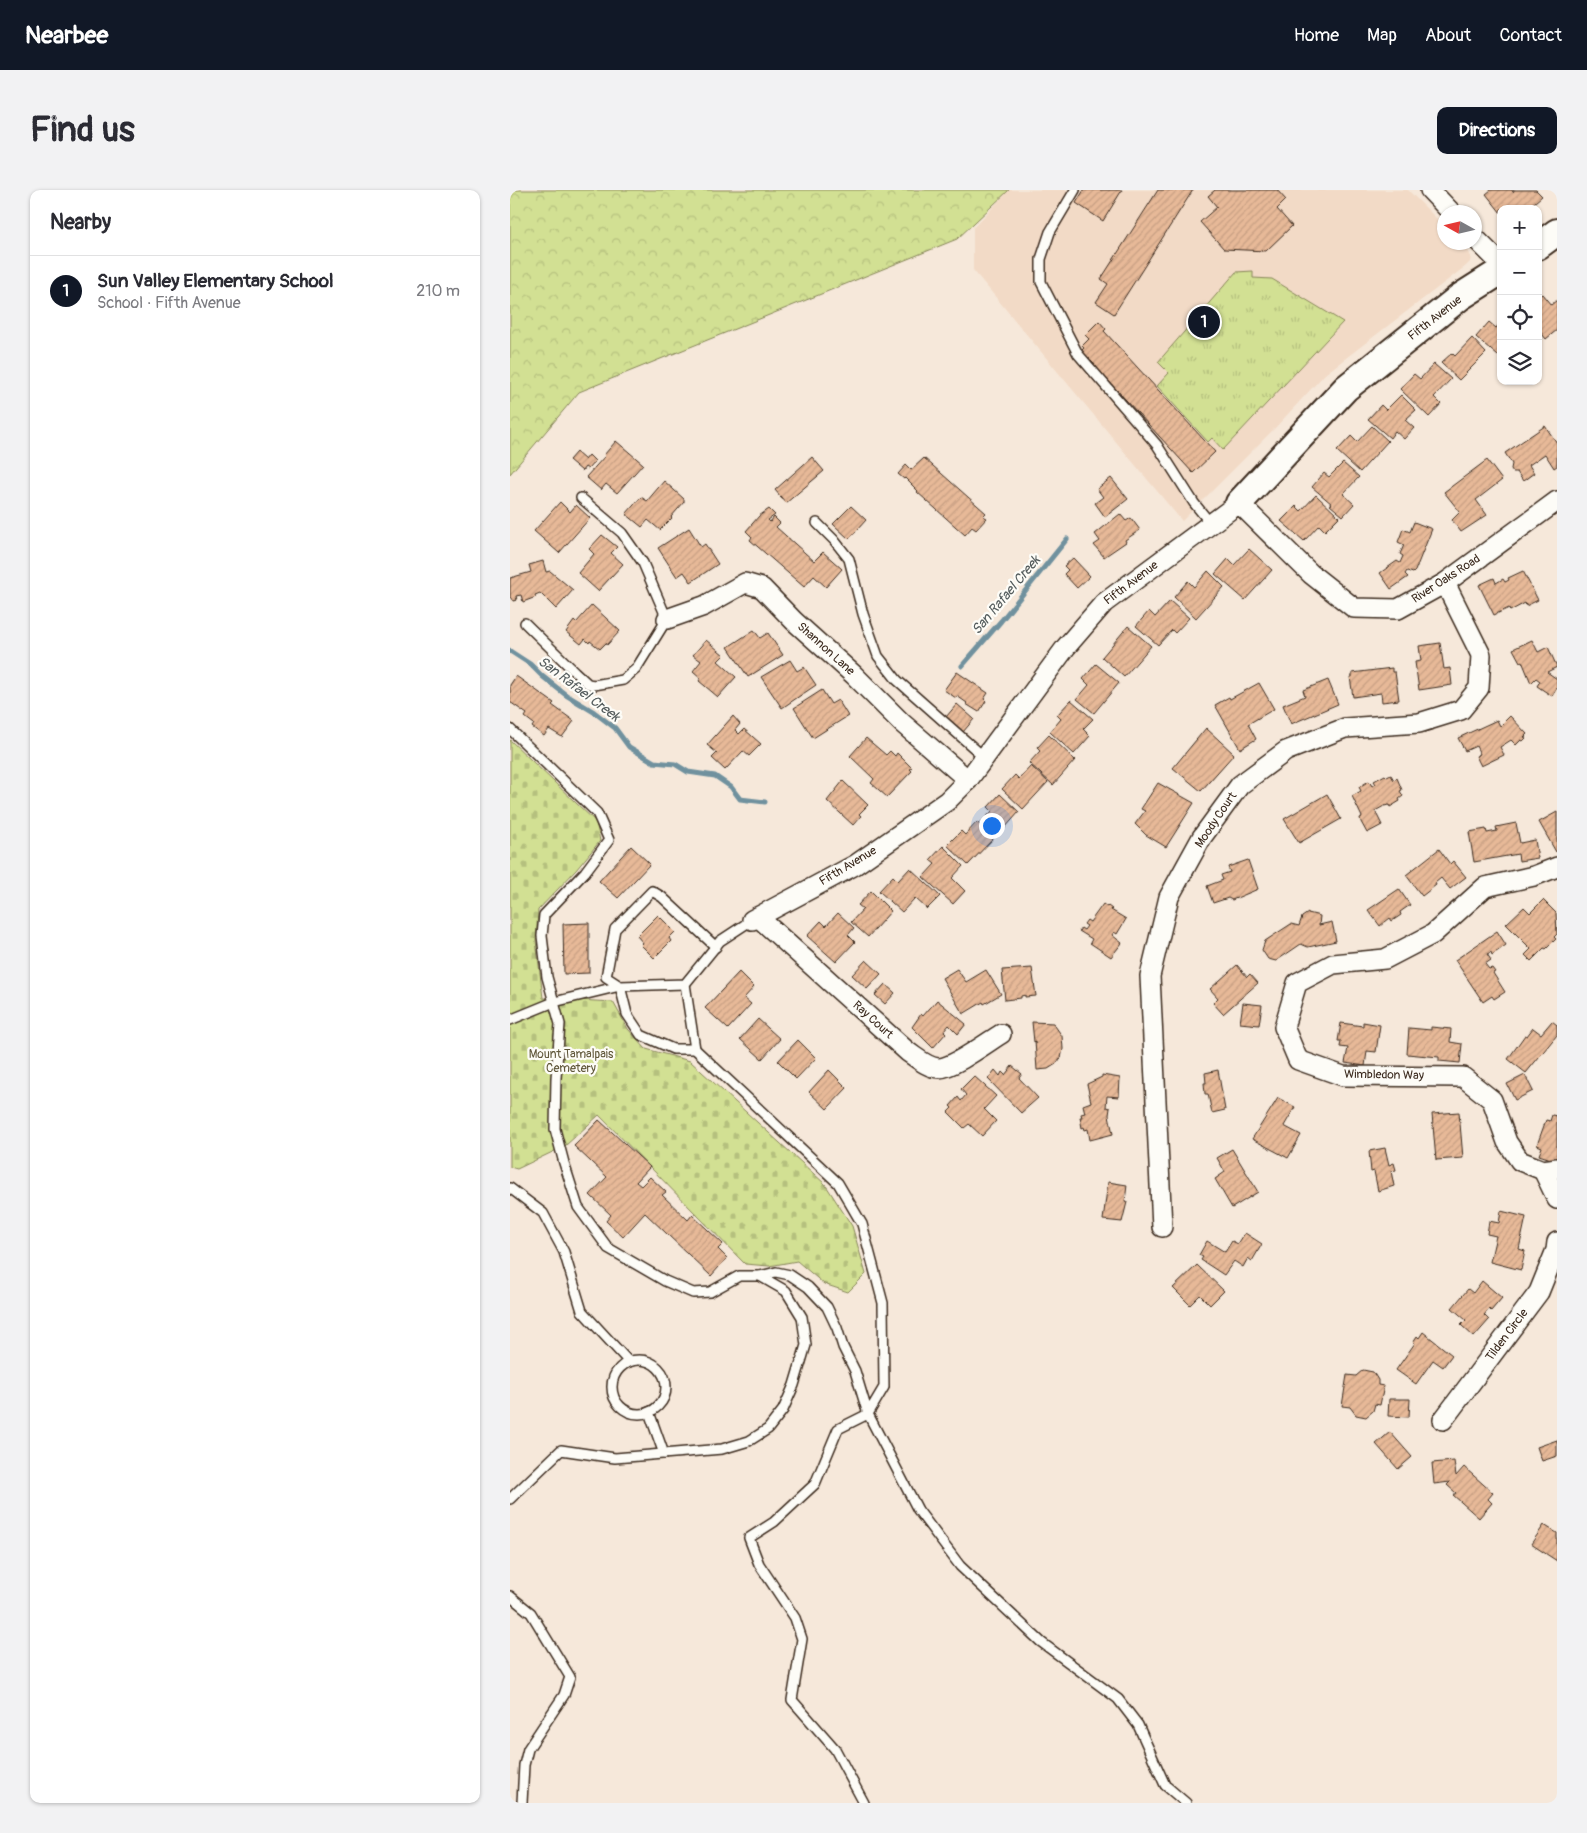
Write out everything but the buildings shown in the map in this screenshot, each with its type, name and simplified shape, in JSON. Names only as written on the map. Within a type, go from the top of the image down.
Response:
[{"type":"street","points":[[1430,190],[1444,205]]},
{"type":"street","points":[[1542,243],[1557,232]]},
{"type":"street","points":[[1482,245],[1497,260]]},
{"type":"street","name":"Fifth Avenue","points":[[755,919],[855,865],[947,801],[968,780],[1066,647],[1104,603],[1239,503],[1346,388],[1460,297],[1497,274]]},
{"type":"street","name":"River Oaks Road","points":[[1239,503],[1311,574],[1354,608],[1398,609],[1445,583],[1557,501]]},
{"type":"street","name":"Shannon Lane","points":[[667,619],[704,606],[745,583],[762,588],[794,621],[854,675],[902,723],[968,780]]},
{"type":"street","name":"Moody Court","points":[[1162,1227],[1150,976],[1169,896],[1202,837],[1240,785],[1286,751],[1346,728],[1419,722],[1461,710],[1479,688],[1481,655],[1445,583]]},
{"type":"street","name":"Wimbledon Way","points":[[1550,1169],[1520,1161],[1507,1142],[1492,1100],[1463,1076],[1342,1076],[1298,1060],[1284,1027],[1297,983],[1333,964],[1386,959],[1432,934],[1485,887],[1534,876],[1557,867]]},
{"type":"street","name":"Ray Court","points":[[755,919],[908,1052],[931,1066],[940,1068],[952,1065],[1001,1034]]},
{"type":"street","points":[[1550,1169],[1557,1200]]},
{"type":"street","name":"Tilden Circle","points":[[1443,1420],[1539,1292],[1556,1250],[1557,1242]]},
{"type":"lane","points":[[1075,190],[1054,224],[1044,248],[1041,282],[1078,354],[1157,445],[1194,503],[1211,524]]},
{"type":"lane","points":[[525,623],[588,684],[594,685],[623,680],[636,669],[667,619],[643,563],[622,533],[581,498]]},
{"type":"lane","points":[[817,523],[849,559],[863,614],[878,656],[897,680],[984,757]]},
{"type":"lane","points":[[510,729],[597,813],[609,840],[585,872],[544,915],[542,936],[547,977],[560,1024],[555,1129],[578,1207],[608,1248],[666,1282],[694,1293],[710,1292],[739,1276],[760,1276],[776,1272],[790,1275],[808,1287],[826,1308],[837,1328],[843,1347],[855,1371],[868,1414],[918,1510],[960,1566],[1041,1642],[1118,1699],[1138,1725],[1165,1785],[1186,1803]]},
{"type":"lane","points":[[695,1049],[673,1049],[641,1035],[627,1014],[620,986],[606,977],[615,929],[652,891],[662,897],[716,947]]},
{"type":"lane","points":[[510,1020],[554,1002],[620,986],[684,984],[720,942],[755,919]]},
{"type":"lane","points":[[684,984],[695,1049],[838,1182],[862,1224],[883,1304],[884,1387],[868,1414],[838,1429],[815,1484],[774,1522],[749,1538],[759,1564],[795,1618],[802,1639],[792,1700],[835,1749],[864,1803]]},
{"type":"lane","points":[[510,1188],[543,1214],[564,1252],[582,1311],[628,1362]]},
{"type":"lane","points":[[510,1499],[561,1450],[615,1458],[722,1449],[748,1441],[768,1429],[782,1410],[794,1385],[806,1345],[802,1317],[786,1291],[760,1276]]},
{"type":"lane","points":[[637,1360],[653,1363],[664,1376],[666,1385],[662,1401],[649,1412],[631,1413],[622,1408],[612,1392],[615,1374],[621,1366],[628,1362],[637,1360]]},
{"type":"lane","points":[[649,1412],[664,1454]]},
{"type":"lane","points":[[510,1596],[531,1613],[570,1677],[564,1695],[528,1749],[524,1765],[522,1803]]},
{"type":"shaded area","points":[[1009,190],[1408,190],[1437,219],[1437,250],[1468,250],[1471,257],[1470,262],[1466,266],[1325,374],[1275,428],[1182,521],[973,270],[973,228]]},
{"type":"green space","points":[[510,190],[1009,190],[957,239],[579,392],[510,474]]},
{"type":"green space","points":[[1253,271],[1253,278],[1272,279],[1343,322],[1223,450],[1212,438],[1208,442],[1157,386],[1169,373],[1158,362],[1236,272]]},
{"type":"green space","name":"Mount Tamalpais Cemetery","points":[[510,740],[596,822],[600,841],[576,870],[538,910],[536,941],[543,998],[613,1002],[628,1029],[646,1049],[690,1061],[825,1184],[852,1226],[866,1274],[848,1292],[824,1284],[797,1261],[769,1266],[745,1264],[599,1115],[565,1146],[517,1169],[510,1167]]},
{"type":"waterway","name":"San Rafael Creek","points":[[962,666],[1067,539]]},
{"type":"waterway","name":"San Rafael Creek","points":[[510,651],[530,664],[566,695],[594,712],[615,728],[629,747],[654,762],[675,764],[688,772],[715,776],[731,787],[740,799],[765,802]]},
{"type":"place","name":"Sun Valley Elementary School","points":[[1204,322]]}]
